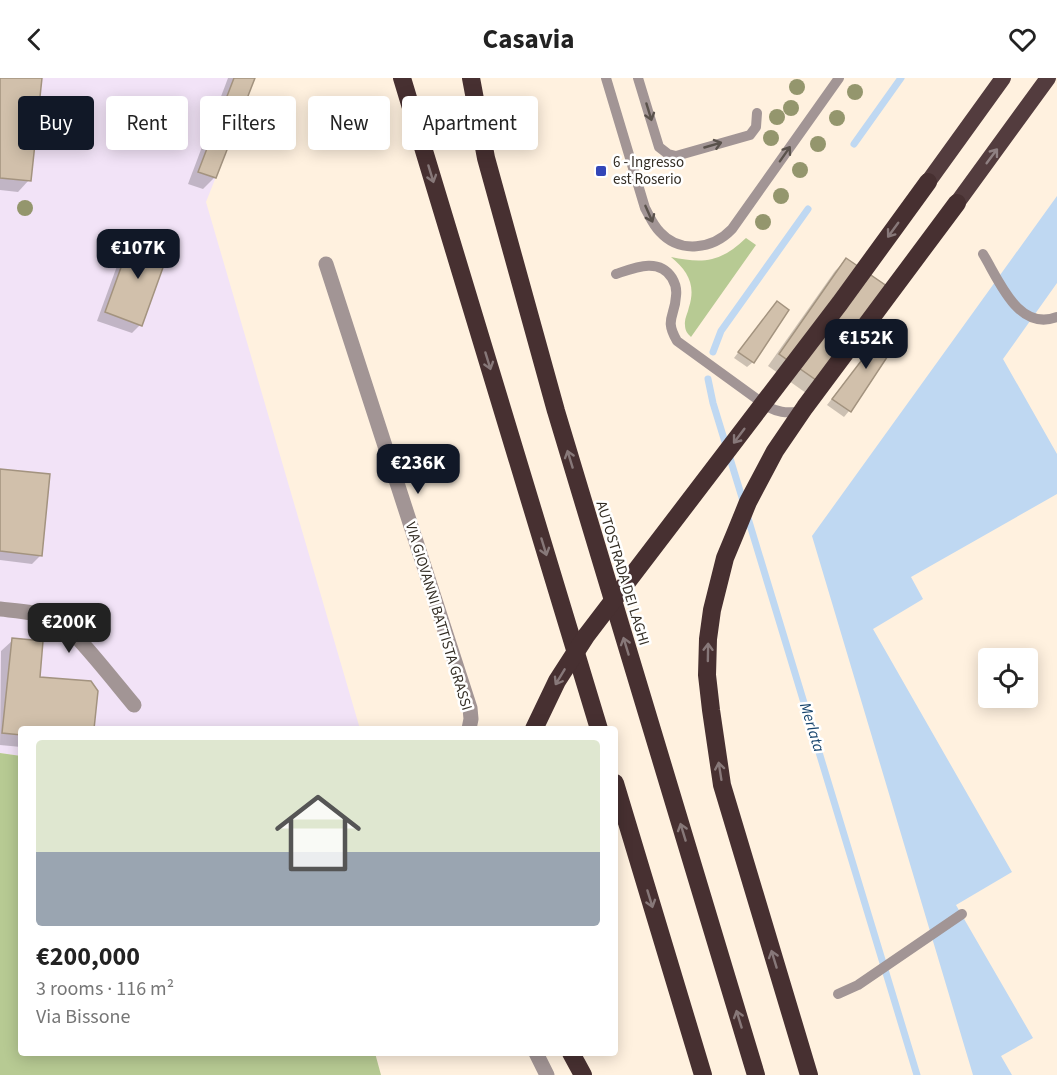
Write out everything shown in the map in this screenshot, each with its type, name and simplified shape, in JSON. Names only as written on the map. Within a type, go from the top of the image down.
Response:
[{"type":"highway","points":[[402,78],[598,726]]},
{"type":"highway","name":"AUTOSTRADA DEI LAGHI","points":[[471,78],[486,158],[556,411],[756,1075]]},
{"type":"highway","points":[[535,726],[557,681],[586,636],[833,312],[1003,78]]},
{"type":"highway","points":[[809,1075],[722,785],[707,675],[712,610],[725,558],[748,502],[775,451],[1048,78]]},
{"type":"highway","points":[[618,793],[703,1075]]},
{"type":"highway","points":[[573,1056],[584,1075]]},
{"type":"street","name":"VIA GIOVANNI BATTISTA GRASSI","points":[[326,264],[470,708],[470,726]]},
{"type":"street","points":[[0,609],[58,619],[134,705]]},
{"type":"street","points":[[538,1056],[547,1075]]},
{"type":"lane","points":[[606,78],[645,208],[652,222],[662,234],[674,242],[697,247],[718,241],[732,229],[839,78]]},
{"type":"lane","points":[[638,78],[659,147],[668,154],[676,156],[750,135],[756,127],[757,113]]},
{"type":"lane","points":[[983,254],[1009,297],[1021,311],[1038,320],[1057,317]]},
{"type":"lane","points":[[616,274],[642,266],[653,265],[663,269],[670,275],[677,293],[670,324],[677,341],[768,407],[778,412],[796,412]]},
{"type":"lane","points":[[838,994],[858,986],[962,914]]},
{"type":"shaded area","points":[[0,78],[255,78],[248,96],[200,96],[200,150],[227,150],[206,202],[359,726],[18,726],[18,756],[0,753]]},
{"type":"green space","points":[[746,238],[756,245],[691,337],[686,331],[685,323],[691,299],[691,285],[686,273],[671,257],[693,260],[712,259],[728,252]]},
{"type":"green space","points":[[0,753],[18,756],[18,1056],[376,1056],[381,1075],[0,1075]]},
{"type":"water","points":[[1057,196],[1057,283],[1003,359],[1057,454],[1057,494],[911,577],[923,599],[873,629],[1012,872],[956,905],[1033,1038],[1001,1056],[1012,1075],[973,1075],[812,536]]},
{"type":"building","points":[[0,78],[42,78],[40,96],[18,96],[18,150],[34,150],[31,181],[0,178]]},
{"type":"building","points":[[234,78],[255,78],[248,96],[227,96]]},
{"type":"building","points":[[206,150],[227,150],[216,178],[198,172]]},
{"type":"building","points":[[133,234],[170,248],[142,326],[105,312]]},
{"type":"building","points":[[846,258],[894,291],[826,387],[779,354]]},
{"type":"building","points":[[777,301],[789,310],[754,363],[738,352]]},
{"type":"building","points":[[887,327],[901,336],[851,412],[832,399]]},
{"type":"building","points":[[0,469],[50,474],[42,556],[0,551]]},
{"type":"building","points":[[12,638],[43,641],[40,677],[91,681],[98,691],[94,726],[18,726],[18,735],[2,733]]},
{"type":"waterway","name":"Merlata","points":[[854,144],[901,78]]},
{"type":"waterway","name":"Merlata","points":[[713,352],[721,331],[808,209]]},
{"type":"waterway","name":"Merlata","points":[[708,379],[713,403],[744,504]]},
{"type":"waterway","name":"Merlata","points":[[747,515],[917,1075]]},
{"type":"place","name":"6 - Ingresso est Roserio","points":[[601,171]]}]
